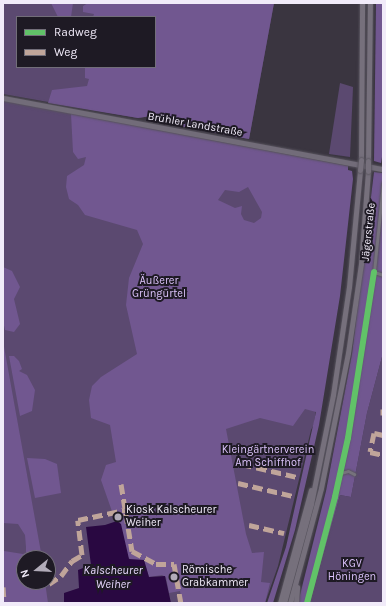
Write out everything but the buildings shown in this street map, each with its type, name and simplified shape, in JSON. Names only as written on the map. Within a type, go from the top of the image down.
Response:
[{"type":"highway","points":[[284,603],[315,480],[346,317],[360,170],[362,3]]},
{"type":"highway","points":[[290,603],[298,578],[330,450],[348,353],[361,264],[368,171],[370,3]]},
{"type":"highway","points":[[280,603],[315,480]]},
{"type":"highway","points":[[296,603],[298,578]]},
{"type":"main road","name":"Brühler Landstraße","points":[[3,98],[383,168]]},
{"type":"street","name":"Jägerstraße","points":[[383,183],[374,272],[383,275]]},
{"type":"street","points":[[307,603],[341,473],[374,272]]},
{"type":"street","points":[[341,473],[348,471],[354,474]]},
{"type":"green space","points":[[3,3],[274,3],[249,139],[169,124],[151,116],[138,118],[3,94]]},
{"type":"green space","points":[[51,3],[73,3],[71,16],[58,16]]},
{"type":"green space","points":[[88,3],[274,3],[249,139],[169,124],[151,116],[138,118],[48,103],[52,90],[87,86],[89,79],[85,78],[85,68],[156,68],[156,16],[93,16],[94,14],[83,12],[83,6]]},
{"type":"green space","points":[[376,3],[383,3],[383,151],[381,163],[374,161]]},
{"type":"green space","points":[[340,83],[353,87],[350,157],[329,154]]},
{"type":"green space","name":"Äußerer Grüngürtel","points":[[3,100],[348,166],[314,424],[311,430],[278,566],[265,603],[3,603]]},
{"type":"green space","name":"Äußerer Grüngürtel","points":[[71,114],[348,166],[348,170],[352,171],[353,179],[340,296],[319,425],[295,530],[273,603],[267,603],[286,547],[316,412],[305,409],[293,426],[260,418],[226,429],[246,534],[252,553],[264,552],[261,582],[270,583],[265,603],[182,603],[180,591],[169,593],[166,577],[162,575],[149,577],[144,560],[131,560],[128,557],[101,480],[106,465],[116,462],[110,425],[91,418],[89,400],[92,386],[101,377],[137,354],[126,305],[129,278],[143,244],[137,230],[85,215],[78,205],[69,199],[66,187],[67,176],[84,165],[86,157],[78,159],[73,152]],"holes":[[[248,187],[262,212],[261,218],[254,223],[244,220],[241,214],[242,206],[235,208],[218,200],[225,190],[239,192]]]},
{"type":"green space","points":[[374,172],[383,173],[383,353],[367,413],[351,497],[340,495],[310,603],[298,603],[326,491],[352,354]]},
{"type":"green space","points":[[3,267],[12,271],[20,287],[14,299],[20,324],[14,332],[5,330],[3,321]]},
{"type":"green space","points":[[3,341],[41,550],[26,550],[25,535],[18,524],[3,523]]},
{"type":"green space","name":"KGV Höningen","points":[[383,353],[383,603],[310,603],[340,495],[351,497],[367,413]]},
{"type":"green space","points":[[9,356],[14,356],[19,361],[22,369],[19,371],[27,375],[35,390],[32,411],[20,416]]},
{"type":"green space","points":[[27,458],[45,459],[57,464],[61,493],[35,498]]},
{"type":"green space","points":[[3,546],[4,551],[16,553],[16,590],[46,590],[48,603],[3,603]]},
{"type":"water","name":"Kalscheurer Weiher","points":[[117,521],[121,524],[129,559],[144,560],[149,577],[165,576],[171,603],[64,603],[64,593],[79,588],[78,570],[91,565],[86,527],[105,525]]},
{"type":"marked path","points":[[383,409],[383,415]]},
{"type":"marked path","points":[[383,435],[374,433],[370,452],[383,455]]},
{"type":"marked path","points":[[242,464],[297,477]]},
{"type":"marked path","points":[[238,483],[293,496]]},
{"type":"marked path","points":[[121,484],[132,551],[156,564],[174,564],[181,603]]},
{"type":"marked path","points":[[56,579],[61,576],[72,561],[82,555],[78,520],[125,510]]},
{"type":"marked path","points":[[249,525],[284,533]]},
{"type":"marked path","points":[[3,587],[4,603]]},
{"type":"cycle path","points":[[307,603],[335,497],[348,438],[374,272]]},
{"type":"place","name":"Kiosk Kalscheurer Weiher","points":[[118,517]]},
{"type":"place","name":"Römische Grabkammer","points":[[174,577]]},
{"type":"park label","name":"Kleingärtnerverein Am Schiffhof","points":[[268,457]]}]
